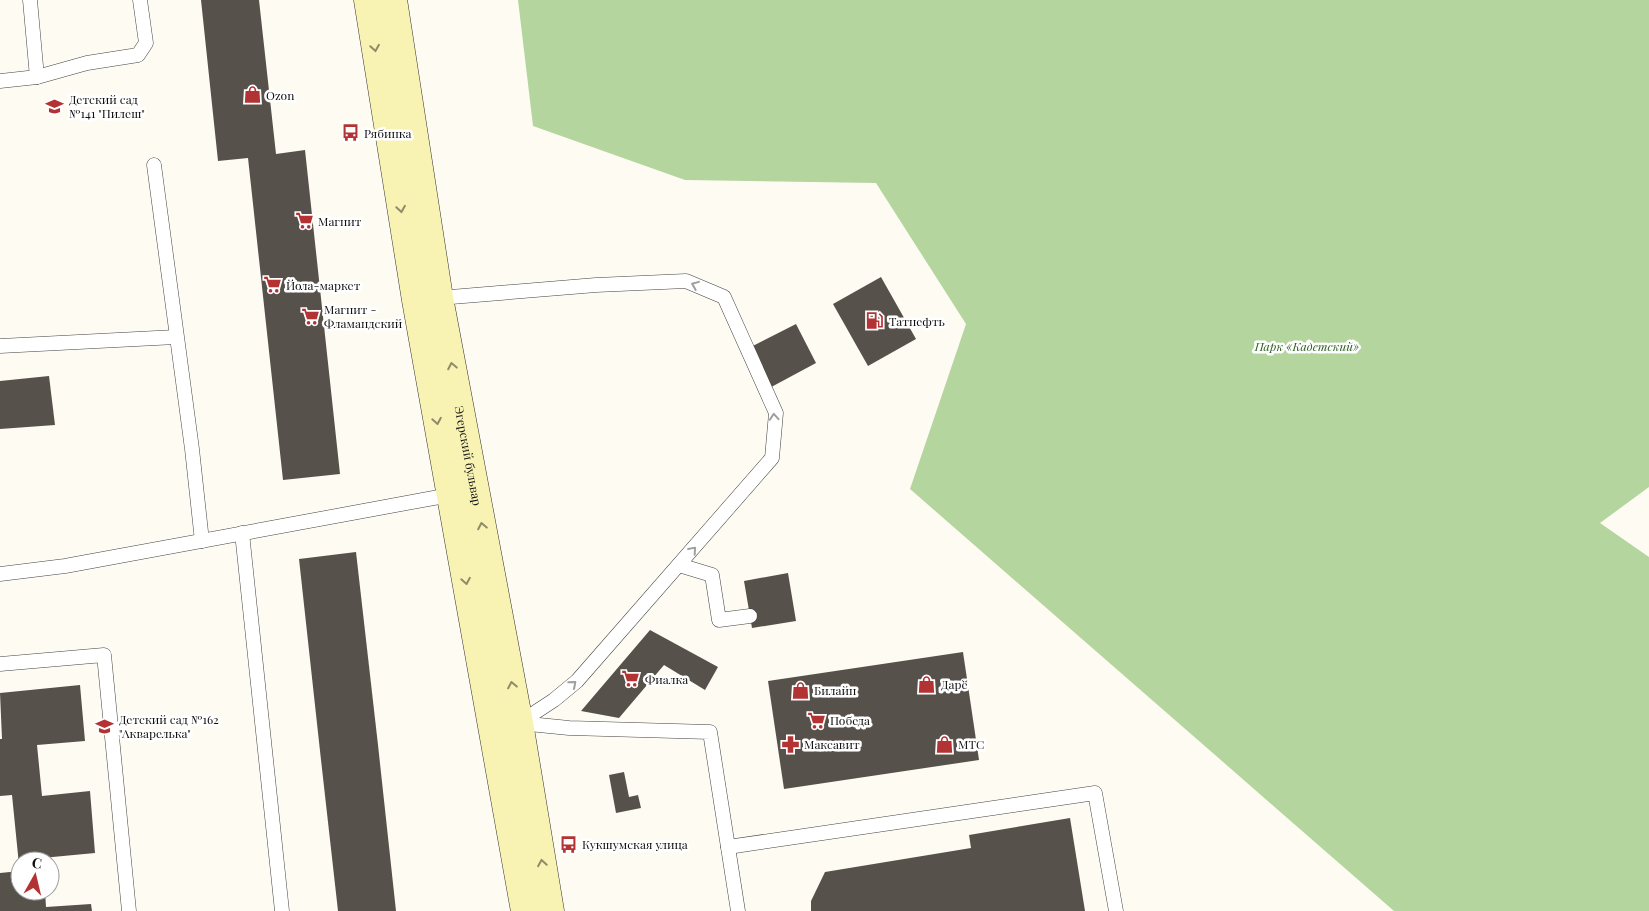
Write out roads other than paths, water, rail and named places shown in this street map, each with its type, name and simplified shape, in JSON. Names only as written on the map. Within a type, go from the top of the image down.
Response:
[{"type":"main road","name":"Эгерский бульвар","points":[[368,0],[416,300],[520,723],[550,911]]},
{"type":"main road","name":"Эгерский бульвар","points":[[393,0],[439,298],[492,727],[525,911]]},
{"type":"main road","points":[[492,727],[520,723]]},
{"type":"lane","points":[[30,0],[37,77]]},
{"type":"lane","points":[[0,81],[37,77],[87,63],[138,55],[146,42],[140,0]]},
{"type":"lane","points":[[154,165],[192,449],[202,541]]},
{"type":"lane","points":[[439,298],[596,285],[686,282],[724,297],[776,413],[772,458],[577,681],[554,700],[520,723]]},
{"type":"lane","points":[[0,346],[176,337]]},
{"type":"lane","points":[[0,574],[65,566],[463,492]]},
{"type":"lane","points":[[242,533],[282,911]]},
{"type":"lane","points":[[679,566],[712,575],[719,620],[750,616]]},
{"type":"lane","points":[[0,664],[104,655],[129,911]]},
{"type":"lane","points":[[520,723],[569,728],[710,732],[738,911]]},
{"type":"lane","points":[[728,847],[1095,793],[1116,911]]},
{"type":"place","name":"Ozon","points":[[252,95]]},
{"type":"place","name":"Детский сад №141 \"Пилеш\"","points":[[55,106]]},
{"type":"place","name":"Рябинка","points":[[350,133]]},
{"type":"place","name":"Магнит","points":[[304,221]]},
{"type":"place","name":"Йола-маркет","points":[[272,285]]},
{"type":"place","name":"Магнит - Фламандский","points":[[310,316]]},
{"type":"place","name":"Татнефть","points":[[875,321]]},
{"type":"place","name":"Фиалка","points":[[631,679]]},
{"type":"place","name":"Дарё","points":[[927,684]]},
{"type":"place","name":"Билайн","points":[[800,690]]},
{"type":"place","name":"Победа","points":[[816,720]]},
{"type":"place","name":"Детский сад №162 \"Акварелька\"","points":[[105,726]]},
{"type":"place","name":"Максавит","points":[[790,744]]},
{"type":"place","name":"МТС","points":[[944,744]]},
{"type":"place","name":"Кукшумская улица","points":[[568,844]]},
{"type":"park label","name":"Парк «Кадетский»","points":[[1307,346]]}]
